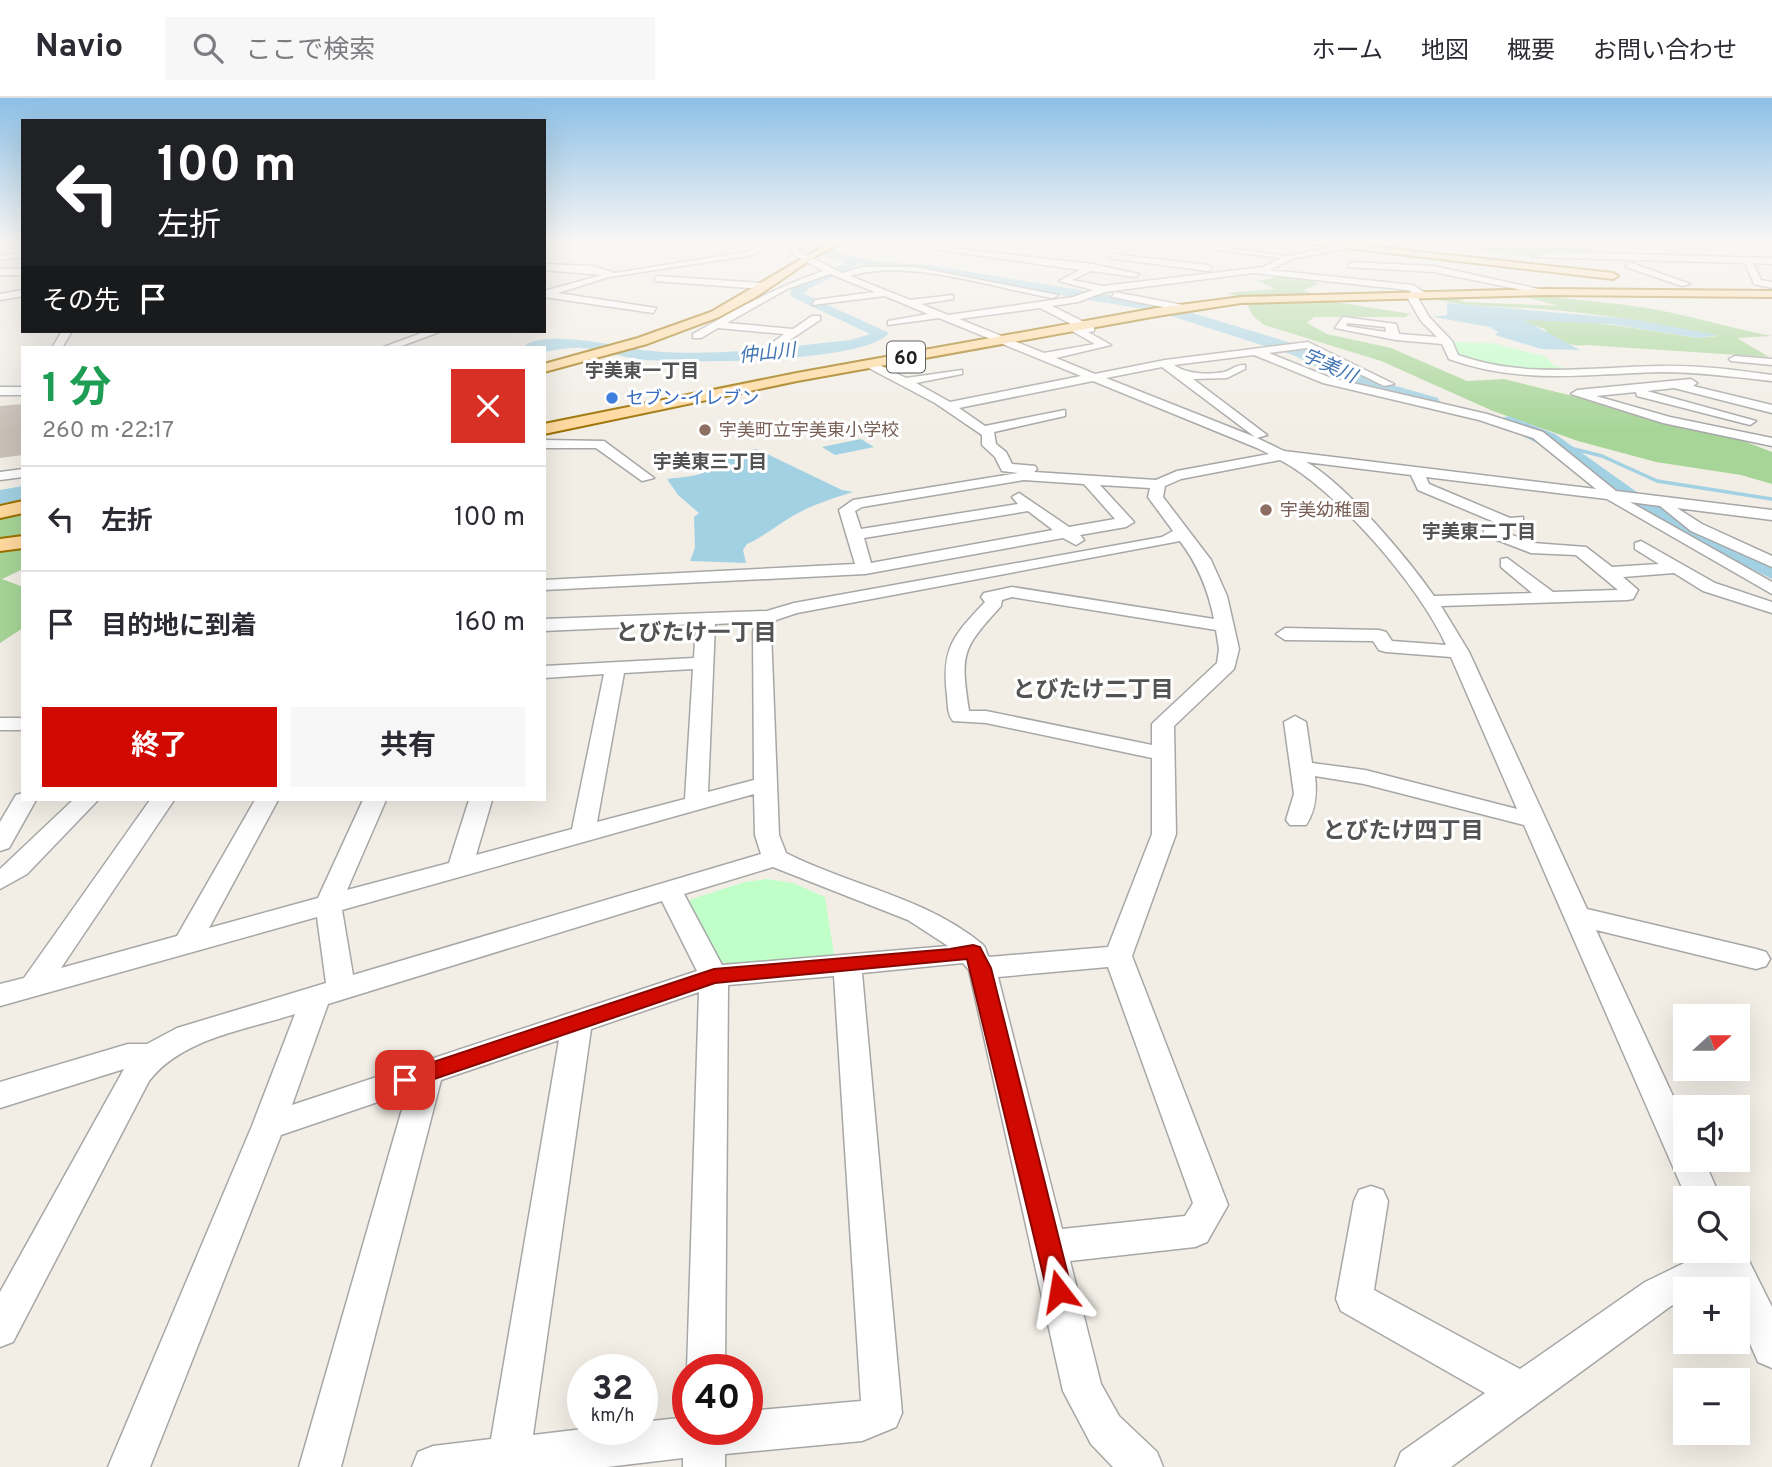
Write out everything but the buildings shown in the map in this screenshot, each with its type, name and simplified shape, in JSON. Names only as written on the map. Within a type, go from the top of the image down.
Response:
[{"type":"main road","points":[[616,346],[710,312],[725,304]]},
{"type":"main road","points":[[546,365],[712,321],[734,304]]},
{"type":"main road","name":"60","points":[[546,429],[869,364],[1157,312],[1217,304]]},
{"type":"main road","points":[[0,512],[21,507]]},
{"type":"main road","points":[[0,545],[21,542]]},
{"type":"street","points":[[0,307],[21,304]]},
{"type":"street","points":[[612,304],[653,310]]},
{"type":"street","points":[[697,335],[712,321],[748,304]]},
{"type":"street","points":[[911,304],[1284,455],[1772,515]]},
{"type":"street","points":[[892,323],[1040,304],[1090,329],[1077,331],[1105,346],[1043,357]]},
{"type":"street","points":[[1162,304],[1181,308]]},
{"type":"street","points":[[1420,304],[1423,317],[1447,341],[1453,357],[1470,365],[1510,373],[1659,370],[1772,378]]},
{"type":"street","points":[[769,349],[816,318]]},
{"type":"street","points":[[1396,337],[1391,332],[1392,326],[1387,324],[1343,320],[1340,328],[1396,337],[1447,341]]},
{"type":"street","points":[[712,321],[794,332]]},
{"type":"street","points":[[392,346],[431,333]]},
{"type":"street","points":[[949,407],[1165,365],[1308,345],[1384,383],[1463,400]]},
{"type":"street","points":[[1256,352],[1327,381],[1523,429],[1547,440],[1612,495],[1651,523],[1772,589]]},
{"type":"street","points":[[1653,357],[1659,370]]},
{"type":"street","points":[[1653,357],[1693,357]]},
{"type":"street","points":[[1653,357],[1772,370]]},
{"type":"street","points":[[1720,358],[1772,362]]},
{"type":"street","points":[[869,364],[920,390],[989,434],[989,445],[1001,456],[1007,468],[1160,483]]},
{"type":"street","points":[[1165,365],[1328,485],[1407,570],[1447,627],[1673,1130]]},
{"type":"street","points":[[1180,376],[1227,375],[1241,367]]},
{"type":"street","points":[[904,382],[958,372]]},
{"type":"street","points":[[1713,372],[1728,382]]},
{"type":"street","points":[[920,390],[968,381]]},
{"type":"street","points":[[1761,390],[1728,382],[1672,384],[1577,394],[1668,420],[1772,442]]},
{"type":"street","points":[[1672,384],[1772,409]]},
{"type":"street","points":[[1624,388],[1759,424]]},
{"type":"street","points":[[0,391],[21,391]]},
{"type":"street","points":[[1100,394],[1130,392]]},
{"type":"street","points":[[983,430],[1060,405]]},
{"type":"street","points":[[546,444],[599,443],[647,478]]},
{"type":"street","points":[[865,569],[847,510],[858,503],[1024,476],[1160,483],[1177,475],[1284,455]]},
{"type":"street","points":[[1417,472],[1423,487],[1514,522],[1489,532],[1531,548],[1572,548],[1586,554],[1605,573],[1629,590],[1627,595],[1429,601]]},
{"type":"street","points":[[0,476],[21,473]]},
{"type":"street","points":[[546,585],[865,569],[1126,522],[1087,479]]},
{"type":"street","points":[[997,480],[1094,554]]},
{"type":"street","points":[[1049,1247],[1195,1231],[1211,1205],[1118,956],[1164,834],[1161,752],[1163,724],[1227,665],[1229,649],[1218,596],[1203,560],[1155,498],[1160,483]]},
{"type":"street","points":[[1661,501],[1688,522],[1772,562]]},
{"type":"street","points":[[855,535],[1031,506]]},
{"type":"street","points":[[546,625],[706,617],[769,617],[794,608],[1172,540],[1181,532]]},
{"type":"street","points":[[1641,546],[1709,587],[1772,608]]},
{"type":"street","points":[[1507,563],[1551,599]]},
{"type":"street","points":[[1605,573],[1676,568]]},
{"type":"street","points":[[1161,752],[986,717],[960,717],[952,663],[957,643],[995,602],[990,597],[1012,592],[1224,626]]},
{"type":"street","points":[[696,801],[706,617]]},
{"type":"street","points":[[769,617],[763,623],[762,631],[764,784],[767,835],[775,858]]},
{"type":"street","points":[[1285,634],[1379,636],[1389,651],[1459,652]]},
{"type":"street","points":[[546,672],[702,663]]},
{"type":"street","points":[[583,833],[615,668]]},
{"type":"street","points":[[1295,722],[1306,794],[1298,820]]},
{"type":"street","points":[[1303,768],[1365,777],[1536,821]]},
{"type":"street","points":[[0,995],[764,784]]},
{"type":"street","points":[[3,831],[23,801]]},
{"type":"street","points":[[0,881],[18,868],[85,801]]},
{"type":"street","points":[[35,984],[161,801]]},
{"type":"street","points":[[187,943],[265,801]]},
{"type":"street","points":[[129,1467],[268,1126],[328,993],[328,905],[374,801]]},
{"type":"street","points":[[460,867],[480,801]]},
{"type":"street","points":[[0,1329],[138,1072],[151,1056],[188,1036],[775,858],[942,925],[977,960],[1083,1391],[1105,1430],[1142,1467]]},
{"type":"street","points":[[669,890],[714,976],[706,1354]]},
{"type":"street","points":[[1578,916],[1756,959]]},
{"type":"street","points":[[268,1126],[714,976],[847,965],[1118,956]]},
{"type":"street","points":[[763,1435],[862,1421],[882,1413],[847,965]]},
{"type":"street","points":[[509,1458],[577,1022]]},
{"type":"street","points":[[0,1095],[128,1056],[151,1056]]},
{"type":"street","points":[[320,1467],[428,1072]]},
{"type":"street","points":[[1371,1201],[1354,1299],[1520,1391]]},
{"type":"street","points":[[1416,1467],[1658,1294],[1716,1263]]},
{"type":"street","points":[[1732,1263],[1770,1347]]},
{"type":"street","points":[[433,1467],[509,1458],[690,1445]]},
{"type":"green space","points":[[1247,304],[1348,304],[1411,314],[1405,317],[1314,317],[1307,323],[1327,334],[1391,348],[1467,381],[1504,379],[1723,433],[1772,452],[1772,484],[1741,475],[1656,462],[1578,441],[1493,411],[1381,361],[1264,325],[1253,316]]},
{"type":"green space","points":[[1464,304],[1559,306],[1551,304],[1614,304],[1660,310],[1772,336],[1737,338],[1769,357],[1575,345],[1562,342],[1545,329],[1523,322],[1555,319],[1699,338],[1717,336],[1608,316]]},
{"type":"green space","points":[[1452,342],[1492,343],[1544,356],[1555,366],[1583,371],[1527,373],[1459,358]]},
{"type":"green space","points":[[21,512],[21,570],[2,579],[21,586],[21,629],[0,643],[0,517]]},
{"type":"green space","points":[[767,879],[793,883],[825,897],[834,954],[735,967],[718,960],[689,900],[745,882]]},
{"type":"water","points":[[1447,304],[1457,304],[1631,319],[1718,335],[1699,338],[1611,324],[1524,320],[1580,350],[1541,349],[1495,335],[1498,332],[1490,327],[1433,317],[1447,315]]},
{"type":"water","points":[[861,439],[874,447],[835,455],[822,447]]},
{"type":"water","points":[[757,449],[842,490],[853,492],[806,509],[747,544],[743,550],[746,563],[690,561],[695,548],[694,517],[699,513],[678,495],[667,479],[697,475],[710,469],[718,457]]},
{"type":"waterway","name":"仲山川","points":[[546,346],[582,343],[644,355],[746,356],[852,345],[873,339],[881,333],[815,304]]},
{"type":"waterway","name":"宇美川","points":[[1138,304],[1157,307],[1299,351],[1362,382],[1431,402]]},
{"type":"waterway","name":"宇美川","points":[[1509,422],[1548,438],[1643,507],[1772,571]]},
{"type":"waterway","points":[[1566,447],[1602,456],[1657,481],[1772,499]]},
{"type":"waterway","name":"仲山川","points":[[0,497],[21,493]]},
{"type":"place","name":"セブン-イレブン","points":[[612,398]]},
{"type":"place","name":"宇美町立宇美東小学校","points":[[705,430]]},
{"type":"place","name":"宇美幼稚園","points":[[1266,510]]},
{"type":"district","name":"宇美東一丁目","points":[[642,370]]},
{"type":"district","name":"宇美東三丁目","points":[[710,461]]},
{"type":"district","name":"宇美東二丁目","points":[[1479,531]]},
{"type":"district","name":"とびたけ一丁目","points":[[696,632]]},
{"type":"district","name":"とびたけ二丁目","points":[[1093,689]]},
{"type":"district","name":"とびたけ四丁目","points":[[1403,830]]},
{"type":"route","points":[[405,1080],[714,976],[950,956],[973,951],[982,968],[1059,1291]]}]
